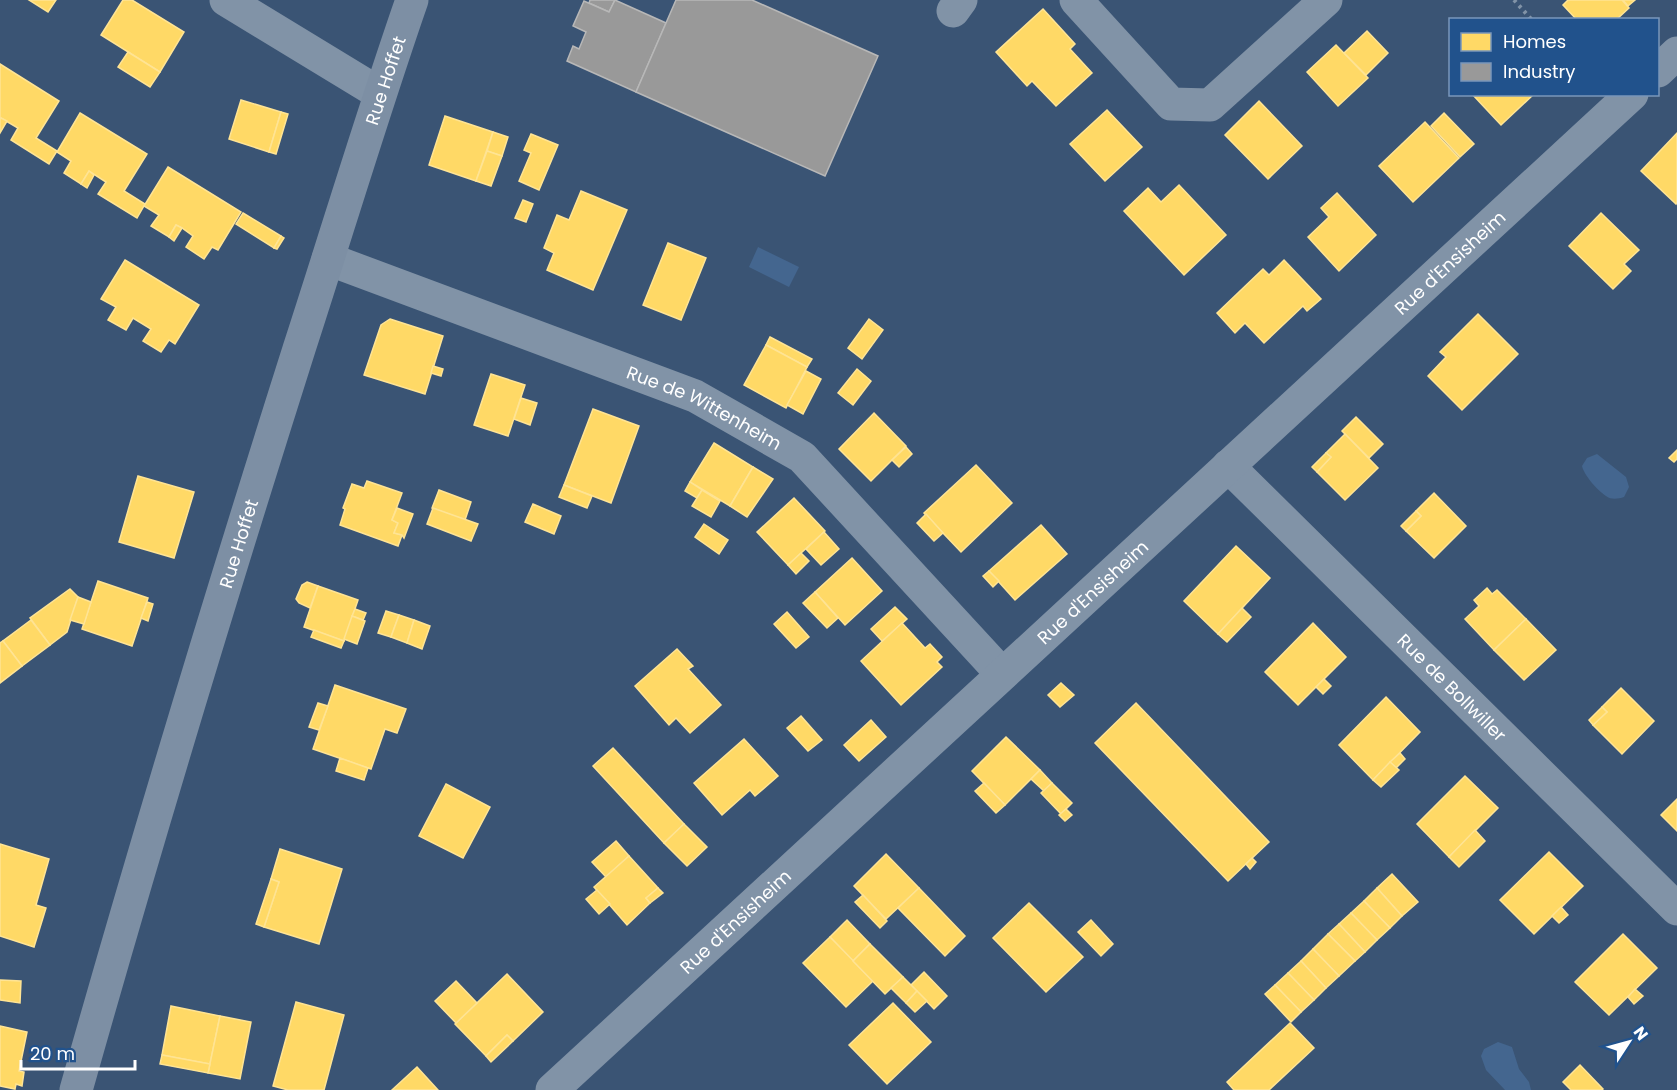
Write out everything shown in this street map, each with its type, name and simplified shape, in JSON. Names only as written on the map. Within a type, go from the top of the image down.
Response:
[{"type":"main road","name":"Rue Hoffet","points":[[76,1090],[127,909],[233,558],[380,93],[412,0]]},
{"type":"street","points":[[226,0],[380,93]]},
{"type":"street","points":[[1076,0],[1172,104],[1210,105],[1326,0]]},
{"type":"street","points":[[1659,70],[1677,53]]},
{"type":"street","name":"Rue d'Ensisheim","points":[[552,1090],[1630,96]]},
{"type":"street","name":"Rue de Wittenheim","points":[[328,259],[695,396],[802,457],[1002,674]]},
{"type":"street","name":"Rue de Bollwiller","points":[[1228,466],[1677,909]]},
{"type":"path","points":[[1514,0],[1530,18]]},
{"type":"water","points":[[758,247],[799,267],[789,287],[749,267]]},
{"type":"water","points":[[1597,454],[1626,477],[1629,487],[1624,497],[1615,499],[1608,497],[1585,474],[1582,466],[1587,458]]},
{"type":"water","points":[[1498,1042],[1512,1047],[1519,1069],[1529,1082],[1531,1090],[1505,1090],[1486,1070],[1481,1056],[1484,1049]]},
{"type":"building: Homes","points":[[29,0],[56,0],[48,12]]},
{"type":"building: Homes","points":[[123,0],[132,0],[184,32],[160,72],[101,35]]},
{"type":"building: Homes","points":[[1568,0],[1622,0],[1629,8],[1618,18],[1575,18],[1563,5]]},
{"type":"building: Homes","points":[[1623,0],[1635,0],[1628,6]]},
{"type":"building: Homes","points":[[1043,9],[1075,44],[1070,49],[1092,73],[1056,106],[1032,81],[1027,86],[996,52]]},
{"type":"building: Homes","points":[[1367,31],[1388,53],[1366,75],[1344,53]]},
{"type":"building: Homes","points":[[1336,45],[1368,78],[1338,106],[1307,72]]},
{"type":"building: Homes","points":[[128,52],[160,72],[150,87],[118,67]]},
{"type":"building: Homes","points":[[0,64],[59,101],[36,138],[57,151],[49,164],[11,140],[18,128],[1,118],[0,120]]},
{"type":"building: Homes","points":[[1474,96],[1532,96],[1501,125]]},
{"type":"building: Homes","points":[[241,100],[281,112],[269,152],[229,139]]},
{"type":"building: Homes","points":[[1259,101],[1302,146],[1268,179],[1225,135]]},
{"type":"building: Homes","points":[[1107,110],[1142,147],[1105,181],[1070,144]]},
{"type":"building: Homes","points":[[281,112],[288,114],[276,154],[269,152]]},
{"type":"building: Homes","points":[[80,113],[147,154],[124,191],[145,204],[137,218],[98,194],[106,182],[89,171],[81,184],[64,173],[71,161],[57,152]]},
{"type":"building: Homes","points":[[1444,113],[1474,144],[1460,157],[1431,126]]},
{"type":"building: Homes","points":[[445,116],[493,132],[476,181],[429,165]]},
{"type":"building: Homes","points":[[1,118],[7,121],[0,133],[0,120]]},
{"type":"building: Homes","points":[[1425,122],[1459,158],[1413,202],[1379,166]]},
{"type":"building: Homes","points":[[493,132],[508,137],[502,156],[487,151]]},
{"type":"building: Homes","points":[[1677,133],[1677,202],[1676,204],[1641,171]]},
{"type":"building: Homes","points":[[531,134],[558,145],[539,190],[519,181],[531,153],[524,150]]},
{"type":"building: Homes","points":[[487,151],[502,156],[491,186],[476,181]]},
{"type":"building: Homes","points":[[168,167],[241,212],[218,250],[212,247],[204,259],[186,247],[193,236],[182,228],[176,225],[169,237],[151,226],[159,215],[144,206]]},
{"type":"building: Homes","points":[[89,171],[94,175],[87,188],[81,184]]},
{"type":"building: Homes","points":[[1179,185],[1226,235],[1184,275],[1124,211],[1148,188],[1161,202]]},
{"type":"building: Homes","points":[[581,191],[627,210],[593,290],[547,270],[554,253],[544,248],[557,215],[569,220]]},
{"type":"building: Homes","points":[[1337,193],[1376,235],[1339,271],[1308,237],[1329,217],[1321,208]]},
{"type":"building: Homes","points":[[523,200],[533,204],[526,222],[515,218]]},
{"type":"building: Homes","points":[[243,213],[281,236],[274,248],[236,224]]},
{"type":"building: Homes","points":[[1601,213],[1639,250],[1624,264],[1631,271],[1613,289],[1569,246]]},
{"type":"building: Homes","points":[[176,225],[182,228],[174,241],[169,237]]},
{"type":"building: Homes","points":[[281,236],[284,238],[277,249],[274,248]]},
{"type":"building: Homes","points":[[668,243],[706,258],[681,320],[643,305]]},
{"type":"building: Homes","points":[[125,260],[199,305],[175,344],[169,340],[161,352],[143,341],[151,329],[133,318],[126,330],[108,320],[116,307],[101,299]]},
{"type":"building: Homes","points":[[1284,260],[1321,299],[1307,311],[1303,306],[1264,343],[1245,323],[1235,333],[1217,313],[1263,269],[1269,275]]},
{"type":"building: Homes","points":[[1478,314],[1518,354],[1462,410],[1428,376],[1446,357],[1440,352]]},
{"type":"building: Homes","points":[[390,319],[443,336],[425,394],[364,375],[381,325]]},
{"type":"building: Homes","points":[[869,319],[883,330],[862,359],[848,348]]},
{"type":"building: Homes","points":[[770,337],[812,359],[807,367],[766,345]]},
{"type":"building: Homes","points":[[766,345],[807,367],[786,408],[744,385]]},
{"type":"building: Homes","points":[[433,366],[443,369],[441,376],[431,373]]},
{"type":"building: Homes","points":[[857,369],[871,381],[853,405],[838,393]]},
{"type":"building: Homes","points":[[806,371],[821,379],[803,414],[787,405]]},
{"type":"building: Homes","points":[[491,374],[525,385],[508,436],[474,425]]},
{"type":"building: Homes","points":[[521,398],[537,403],[530,425],[514,419]]},
{"type":"building: Homes","points":[[593,409],[639,426],[611,503],[564,485]]},
{"type":"building: Homes","points":[[874,413],[906,446],[871,481],[839,449]]},
{"type":"building: Homes","points":[[1356,417],[1383,444],[1369,458],[1342,431]]},
{"type":"building: Homes","points":[[1345,434],[1378,468],[1345,500],[1317,472],[1331,457],[1326,453]]},
{"type":"building: Homes","points":[[714,443],[753,467],[730,506],[690,482]]},
{"type":"building: Homes","points":[[906,447],[912,454],[899,467],[892,460]]},
{"type":"building: Homes","points":[[1677,450],[1677,459],[1674,462],[1669,458]]},
{"type":"building: Homes","points":[[1326,453],[1331,457],[1317,472],[1312,467]]},
{"type":"building: Homes","points":[[976,465],[1012,503],[961,552],[924,513]]},
{"type":"building: Homes","points":[[753,467],[773,479],[747,517],[730,506]]},
{"type":"building: Homes","points":[[138,476],[194,492],[174,558],[119,542]]},
{"type":"building: Homes","points":[[367,481],[402,493],[392,520],[398,523],[394,533],[402,535],[398,546],[340,525],[345,509],[343,508],[352,484],[364,488]]},
{"type":"building: Homes","points":[[690,482],[702,490],[697,498],[685,491]]},
{"type":"building: Homes","points":[[564,485],[592,496],[587,508],[559,497]]},
{"type":"building: Homes","points":[[439,490],[471,502],[465,520],[432,508]]},
{"type":"building: Homes","points":[[702,490],[720,501],[711,517],[692,506]]},
{"type":"building: Homes","points":[[1434,493],[1466,526],[1434,558],[1406,531],[1421,516],[1416,511]]},
{"type":"building: Homes","points":[[794,498],[825,531],[788,565],[757,532]]},
{"type":"building: Homes","points":[[533,504],[561,516],[554,534],[525,522]]},
{"type":"building: Homes","points":[[397,508],[413,514],[404,538],[394,533],[398,523],[392,520]]},
{"type":"building: Homes","points":[[433,508],[478,524],[471,541],[427,524]]},
{"type":"building: Homes","points":[[1416,511],[1421,516],[1406,531],[1401,526]]},
{"type":"building: Homes","points":[[926,514],[943,533],[934,541],[917,523]]},
{"type":"building: Homes","points":[[704,524],[728,540],[719,554],[695,537]]},
{"type":"building: Homes","points":[[1041,525],[1067,554],[1015,600],[989,571]]},
{"type":"building: Homes","points":[[824,532],[839,549],[821,565],[806,549]]},
{"type":"building: Homes","points":[[1236,546],[1270,578],[1218,634],[1184,601]]},
{"type":"building: Homes","points":[[801,553],[809,561],[796,574],[788,565]]},
{"type":"building: Homes","points":[[852,558],[882,591],[845,625],[815,592]]},
{"type":"building: Homes","points":[[989,571],[999,581],[993,587],[983,576]]},
{"type":"building: Homes","points":[[98,581],[148,598],[132,646],[82,629]]},
{"type":"building: Homes","points":[[307,582],[318,586],[310,608],[296,599],[302,585]]},
{"type":"building: Homes","points":[[318,586],[358,600],[344,641],[304,627]]},
{"type":"building: Homes","points":[[1487,588],[1492,594],[1497,590],[1526,619],[1494,650],[1465,619],[1479,606],[1474,600]]},
{"type":"building: Homes","points":[[70,589],[78,597],[67,632],[50,645],[30,618]]},
{"type":"building: Homes","points":[[815,592],[838,618],[827,628],[803,603]]},
{"type":"building: Homes","points":[[78,597],[91,602],[84,624],[70,620]]},
{"type":"building: Homes","points":[[147,602],[153,604],[148,621],[141,618]]},
{"type":"building: Homes","points":[[895,607],[907,619],[882,641],[871,629]]},
{"type":"building: Homes","points":[[1242,608],[1251,617],[1227,642],[1218,634]]},
{"type":"building: Homes","points":[[355,609],[366,613],[363,620],[352,616]]},
{"type":"building: Homes","points":[[386,611],[399,615],[391,637],[378,633]]},
{"type":"building: Homes","points":[[787,612],[809,637],[796,648],[774,624]]},
{"type":"building: Homes","points":[[399,615],[414,620],[407,643],[391,637]]},
{"type":"building: Homes","points":[[352,616],[365,621],[357,644],[344,639]]},
{"type":"building: Homes","points":[[1526,619],[1556,650],[1524,680],[1494,650]]},
{"type":"building: Homes","points":[[31,620],[50,645],[22,666],[3,641]]},
{"type":"building: Homes","points":[[414,620],[430,626],[422,649],[407,643]]},
{"type":"building: Homes","points":[[902,623],[925,648],[930,644],[942,657],[937,662],[942,667],[901,705],[861,661]]},
{"type":"building: Homes","points":[[1313,623],[1346,657],[1298,705],[1265,672]]},
{"type":"building: Homes","points":[[314,630],[344,641],[341,648],[311,637]]},
{"type":"building: Homes","points":[[3,641],[22,666],[0,683],[0,643]]},
{"type":"building: Homes","points":[[677,649],[693,666],[688,669],[721,705],[690,733],[676,718],[669,725],[635,686]]},
{"type":"building: Homes","points":[[1324,679],[1331,686],[1323,694],[1316,687]]},
{"type":"building: Homes","points":[[1061,683],[1074,695],[1060,707],[1048,695]]},
{"type":"building: Homes","points":[[335,685],[406,709],[397,733],[385,729],[371,769],[313,749]]},
{"type":"building: Homes","points":[[1621,688],[1654,721],[1622,754],[1593,725],[1607,712],[1602,707]]},
{"type":"building: Homes","points":[[1386,697],[1420,732],[1373,780],[1339,745]]},
{"type":"building: Homes","points":[[318,703],[328,706],[319,730],[309,727]]},
{"type":"building: Homes","points":[[1136,703],[1269,842],[1228,881],[1095,743]]},
{"type":"building: Homes","points":[[1602,707],[1607,712],[1593,725],[1589,720]]},
{"type":"building: Homes","points":[[801,716],[822,740],[808,751],[787,728]]},
{"type":"building: Homes","points":[[871,720],[886,737],[859,761],[844,745]]},
{"type":"building: Homes","points":[[1006,737],[1040,770],[1005,805],[972,771]]},
{"type":"building: Homes","points":[[744,739],[778,776],[755,796],[750,790],[722,815],[694,783]]},
{"type":"building: Homes","points":[[613,748],[684,824],[664,843],[593,766]]},
{"type":"building: Homes","points":[[1400,753],[1405,759],[1396,768],[1390,762]]},
{"type":"building: Homes","points":[[340,758],[368,768],[364,780],[336,771]]},
{"type":"building: Homes","points":[[1390,762],[1399,770],[1381,787],[1373,780]]},
{"type":"building: Homes","points":[[1040,770],[1052,783],[1044,791],[1031,779]]},
{"type":"building: Homes","points":[[1465,776],[1498,808],[1449,857],[1417,824]]},
{"type":"building: Homes","points":[[984,783],[1005,805],[996,813],[975,791]]},
{"type":"building: Homes","points":[[1052,783],[1072,803],[1061,814],[1041,793]]},
{"type":"building: Homes","points":[[446,784],[490,807],[463,858],[419,836]]},
{"type":"building: Homes","points":[[1677,799],[1677,831],[1661,815]]},
{"type":"building: Homes","points":[[1066,809],[1072,815],[1065,821],[1059,815]]},
{"type":"building: Homes","points":[[684,824],[707,847],[687,866],[664,843]]},
{"type":"building: Homes","points":[[1475,830],[1485,841],[1459,867],[1449,857]]},
{"type":"building: Homes","points":[[616,841],[629,856],[606,877],[592,862]]},
{"type":"building: Homes","points":[[0,844],[49,859],[36,905],[46,908],[34,947],[0,936]]},
{"type":"building: Homes","points":[[280,849],[342,869],[319,944],[264,927],[279,882],[271,879]]},
{"type":"building: Homes","points":[[1549,852],[1583,886],[1534,934],[1500,900]]},
{"type":"building: Homes","points":[[886,854],[919,888],[886,919],[854,886]]},
{"type":"building: Homes","points":[[629,856],[658,888],[646,898],[650,903],[627,925],[594,887]]},
{"type":"building: Homes","points":[[1252,858],[1256,862],[1250,869],[1246,864]]},
{"type":"building: Homes","points":[[1392,874],[1418,902],[1402,916],[1377,888]]},
{"type":"building: Homes","points":[[271,879],[279,882],[264,927],[256,924]]},
{"type":"building: Homes","points":[[658,888],[663,893],[650,903],[646,898]]},
{"type":"building: Homes","points":[[919,888],[965,936],[945,956],[898,908]]},
{"type":"building: Homes","points":[[1377,888],[1402,916],[1390,928],[1364,901]]},
{"type":"building: Homes","points":[[597,890],[610,904],[599,914],[586,899]]},
{"type":"building: Homes","points":[[863,895],[887,921],[880,928],[855,902]]},
{"type":"building: Homes","points":[[1364,901],[1390,928],[1377,940],[1351,913]]},
{"type":"building: Homes","points":[[1029,903],[1083,957],[1046,992],[993,938]]},
{"type":"building: Homes","points":[[1561,907],[1568,915],[1559,923],[1552,916]]},
{"type":"building: Homes","points":[[1351,913],[1377,940],[1365,952],[1339,924]]},
{"type":"building: Homes","points":[[847,920],[870,944],[853,961],[830,937]]},
{"type":"building: Homes","points":[[1091,920],[1113,944],[1101,956],[1078,932]]},
{"type":"building: Homes","points":[[1339,924],[1365,952],[1355,961],[1328,934]]},
{"type":"building: Homes","points":[[1328,934],[1355,961],[1339,976],[1313,949]]},
{"type":"building: Homes","points":[[1623,934],[1657,968],[1609,1015],[1575,982]]},
{"type":"building: Homes","points":[[830,937],[873,981],[846,1007],[803,963]]},
{"type":"building: Homes","points":[[870,944],[903,977],[885,994],[853,961]]},
{"type":"building: Homes","points":[[1313,949],[1339,976],[1326,988],[1301,961]]},
{"type":"building: Homes","points":[[1301,961],[1326,988],[1314,1000],[1288,973]]},
{"type":"building: Homes","points":[[924,972],[947,996],[934,1009],[911,985]]},
{"type":"building: Homes","points":[[1288,973],[1314,1000],[1301,1012],[1275,985]]},
{"type":"building: Homes","points":[[507,974],[543,1012],[513,1041],[507,1035],[486,1056],[455,1024]]},
{"type":"building: Homes","points":[[903,977],[917,991],[906,1003],[891,988]]},
{"type":"building: Homes","points":[[0,980],[21,981],[20,1003],[0,1000]]},
{"type":"building: Homes","points":[[456,981],[477,1003],[456,1023],[435,1001]]},
{"type":"building: Homes","points":[[1275,985],[1301,1012],[1291,1022],[1265,994]]},
{"type":"building: Homes","points":[[1635,989],[1643,996],[1634,1004],[1628,997]]},
{"type":"building: Homes","points":[[917,991],[927,1001],[915,1012],[906,1003]]},
{"type":"building: Homes","points":[[296,1002],[344,1015],[324,1090],[288,1090],[273,1086]]},
{"type":"building: Homes","points":[[893,1003],[931,1042],[887,1084],[849,1045]]},
{"type":"building: Homes","points":[[171,1006],[220,1016],[210,1064],[162,1055]]},
{"type":"building: Homes","points":[[220,1016],[251,1022],[240,1079],[208,1073]]},
{"type":"building: Homes","points":[[1290,1023],[1314,1048],[1269,1090],[1234,1090],[1227,1082]]},
{"type":"building: Homes","points":[[0,1026],[27,1032],[19,1071],[24,1072],[22,1086],[16,1084],[15,1089],[0,1086]]},
{"type":"building: Homes","points":[[507,1035],[513,1041],[491,1062],[486,1056]]},
{"type":"building: Homes","points":[[162,1055],[210,1064],[208,1073],[160,1064]]},
{"type":"building: Homes","points":[[1580,1065],[1602,1090],[1571,1090],[1563,1082]]},
{"type":"building: Homes","points":[[417,1067],[438,1090],[392,1090]]},
{"type":"building: Industry","points":[[590,0],[615,0],[609,12],[589,3]]},
{"type":"building: Industry","points":[[615,0],[666,23],[636,92],[567,61],[573,46],[579,49],[586,32],[573,26],[584,1],[609,12]]},
{"type":"building: Industry","points":[[676,0],[752,0],[878,56],[825,176],[636,92]]}]
